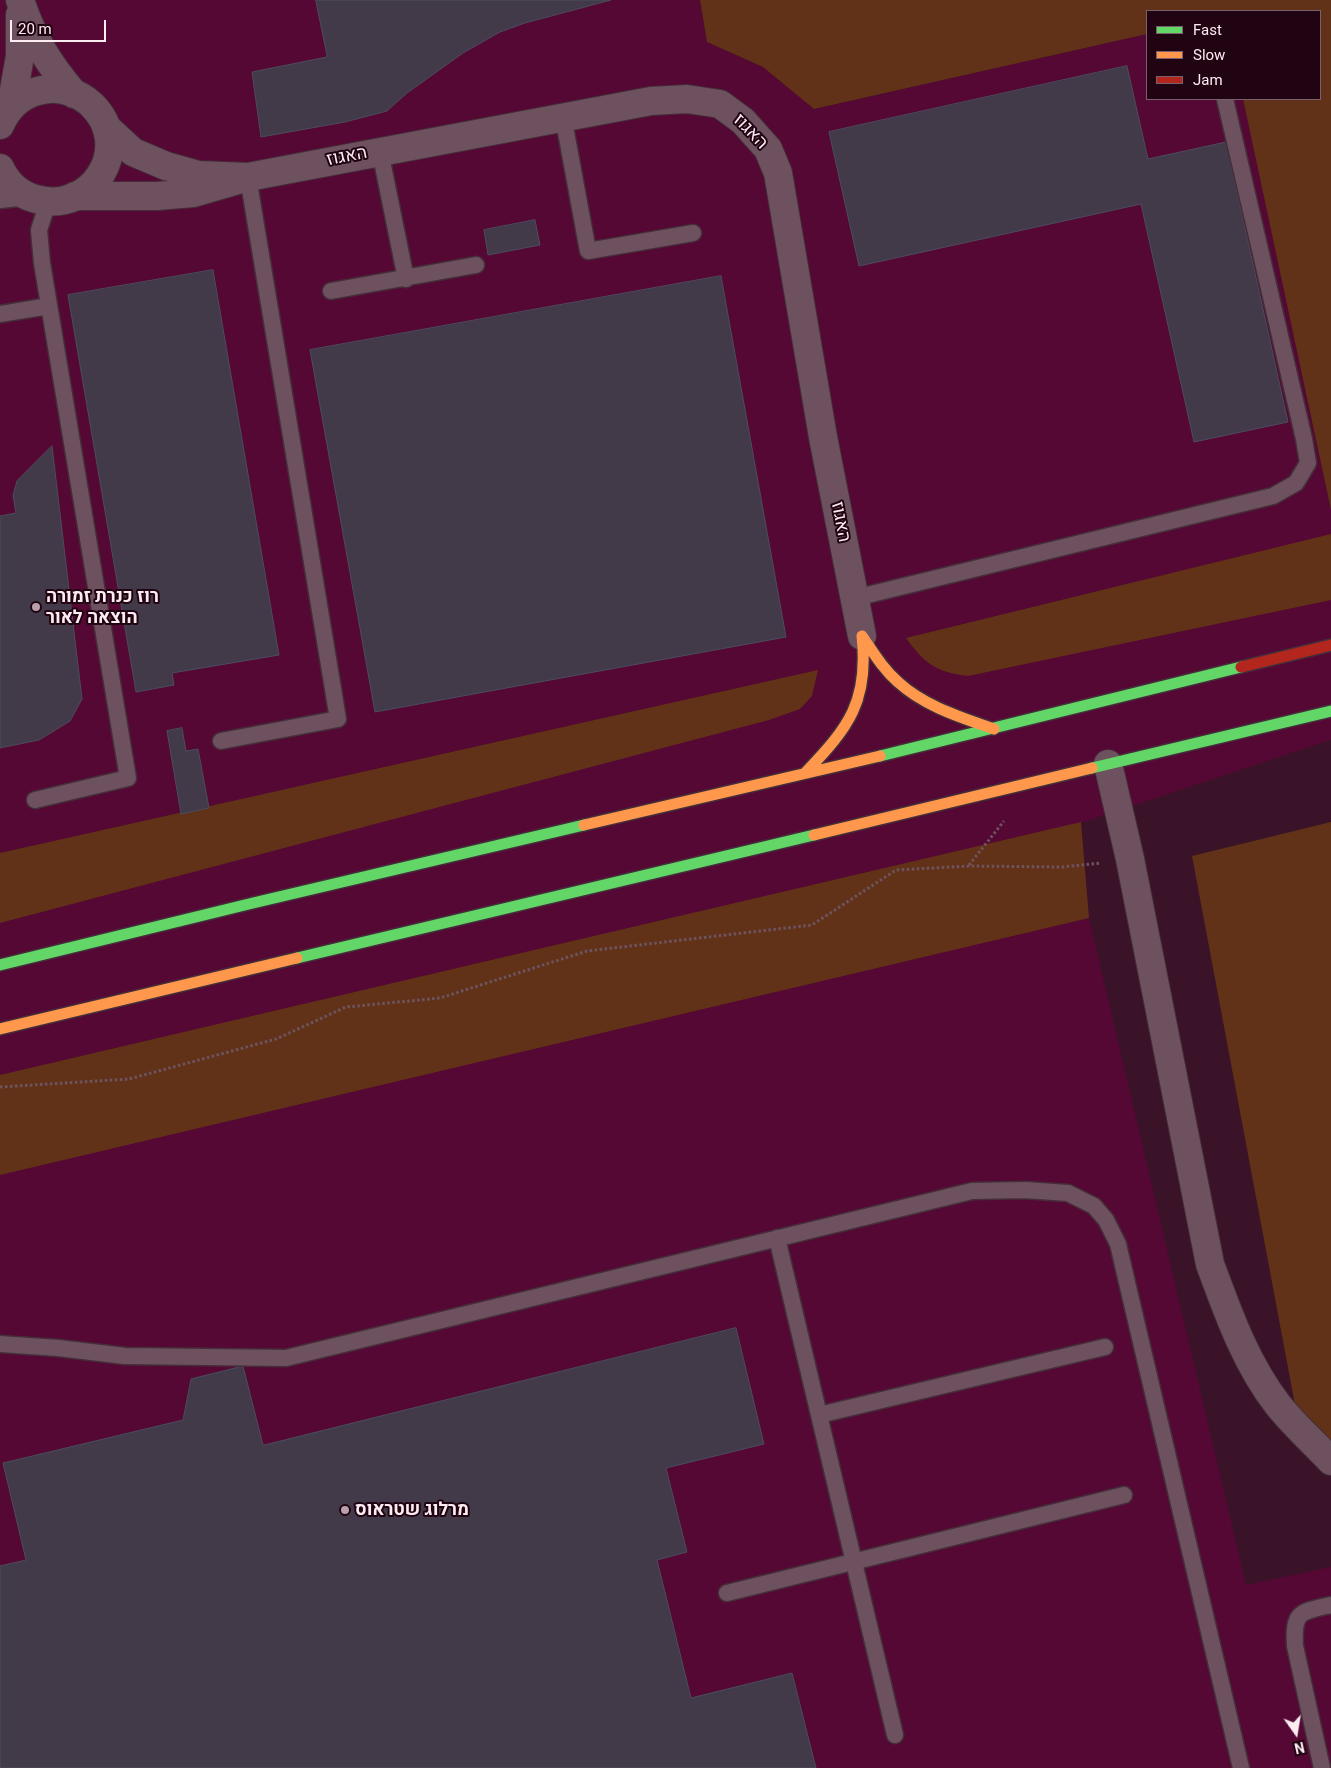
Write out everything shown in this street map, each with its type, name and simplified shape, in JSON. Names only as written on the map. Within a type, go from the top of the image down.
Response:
[{"type":"street","points":[[20,0],[36,42],[48,61],[74,94]]},
{"type":"street","points":[[6,116],[20,56],[20,0]]},
{"type":"street","points":[[0,168],[12,186],[38,200],[67,200],[85,192],[99,178],[107,162],[109,144],[106,127],[98,111],[85,99],[69,91],[51,89],[34,92],[18,100],[6,116]]},
{"type":"street","name":"האגוז","points":[[75,196],[158,196],[193,193],[248,177],[651,100],[687,99],[720,104],[743,121],[768,149],[778,173],[823,437],[862,636]]},
{"type":"street","name":"האגוז","points":[[106,127],[133,152],[166,166],[198,175],[248,177]]},
{"type":"street","points":[[862,636],[897,681],[921,698],[943,710],[994,729]]},
{"type":"street","points":[[806,772],[831,747],[849,724],[860,695],[865,666],[862,636]]},
{"type":"street","points":[[0,965],[253,903],[994,729],[1331,645]]},
{"type":"street","points":[[0,1029],[1331,710]]},
{"type":"street","points":[[1108,764],[1130,859],[1210,1264],[1231,1320],[1255,1370],[1278,1405],[1331,1461]]},
{"type":"lane","points":[[855,598],[1272,496],[1296,482],[1308,463],[1304,439],[1225,100]]},
{"type":"lane","points":[[563,116],[588,251],[693,234]]},
{"type":"lane","points":[[380,151],[406,279]]},
{"type":"lane","points":[[222,740],[338,718],[248,177]]},
{"type":"lane","points":[[0,200],[38,200],[42,263],[128,778],[35,800]]},
{"type":"lane","points":[[331,292],[476,265]]},
{"type":"lane","points":[[0,314],[49,306]]},
{"type":"lane","points":[[0,1344],[58,1348],[125,1356],[286,1358],[972,1191],[1025,1190],[1068,1193],[1094,1206],[1106,1220],[1118,1244],[1241,1768]]},
{"type":"lane","points":[[777,1238],[895,1735]]},
{"type":"lane","points":[[819,1415],[1105,1348]]},
{"type":"lane","points":[[727,1593],[1124,1496]]},
{"type":"lane","points":[[1322,1768],[1295,1646],[1294,1632],[1296,1619],[1305,1611],[1331,1605]]},
{"type":"path","points":[[969,866],[1005,820]]},
{"type":"path","points":[[0,1086],[129,1079],[276,1039],[346,1007],[440,998],[587,951],[812,925],[896,870],[969,866],[1063,867],[1130,859]]},
{"type":"shaded area","points":[[0,0],[700,0],[707,42],[763,67],[814,109],[1146,34],[1146,100],[1243,100],[1331,510],[1331,740],[1081,823],[1089,918],[1246,1585],[1331,1567],[1331,1768],[0,1768]]},
{"type":"shaded area","points":[[700,0],[1331,0],[1331,510],[1243,100],[1321,100],[1321,10],[1146,10],[1146,34],[814,109],[763,67],[707,42]]},
{"type":"shaded area","points":[[1331,534],[1331,600],[968,676],[947,672],[932,665],[919,654],[906,638]]},
{"type":"shaded area","points":[[818,670],[812,696],[800,709],[769,720],[0,923],[0,853]]},
{"type":"shaded area","points":[[1081,822],[1089,918],[0,1175],[0,1075]]},
{"type":"shaded area","points":[[1331,822],[1331,1463],[1301,1437],[1192,856]]},
{"type":"building","points":[[316,0],[611,0],[525,23],[500,32],[463,53],[407,93],[387,111],[345,122],[261,137],[252,72],[327,57]]},
{"type":"building","points":[[1127,66],[1148,159],[1226,142],[1288,422],[1194,442],[1141,204],[859,266],[829,132]]},
{"type":"building","points":[[535,220],[540,245],[488,255],[484,230]]},
{"type":"building","points":[[213,270],[279,655],[172,673],[174,685],[136,692],[68,295]]},
{"type":"building","points":[[721,276],[786,637],[375,712],[310,350]]},
{"type":"building","name":"רוז כנרת זמורה הוצאה לאור","points":[[52,446],[82,699],[70,721],[39,740],[0,748],[0,516],[16,513],[13,495],[17,481]]},
{"type":"building","points":[[182,728],[186,751],[198,749],[209,808],[181,814],[167,731]]},
{"type":"building","name":"מרלוג שטראוס","points":[[736,1328],[764,1444],[666,1468],[687,1552],[657,1560],[691,1698],[792,1673],[816,1768],[0,1768],[0,1566],[26,1560],[3,1463],[183,1420],[191,1379],[243,1366],[263,1445]]},
{"type":"traffic: fast","points":[[880,756],[1241,667]]},
{"type":"traffic: fast","points":[[1092,768],[1331,711]]},
{"type":"traffic: fast","points":[[0,965],[584,825]]},
{"type":"traffic: fast","points":[[297,958],[814,835]]},
{"type":"traffic: slow","points":[[862,636],[888,672],[919,698],[943,710],[994,729]]},
{"type":"traffic: slow","points":[[806,772],[834,741],[853,712],[859,696],[862,678],[862,636]]},
{"type":"traffic: slow","points":[[584,825],[880,756]]},
{"type":"traffic: slow","points":[[814,835],[1092,768]]},
{"type":"traffic: slow","points":[[0,1029],[297,958]]},
{"type":"traffic: jam","points":[[1241,667],[1331,645]]},
{"type":"place","name":"רוז כנרת זמורה הוצאה לאור","points":[[36,607]]},
{"type":"place","name":"מרלוג שטראוס","points":[[345,1510]]}]
